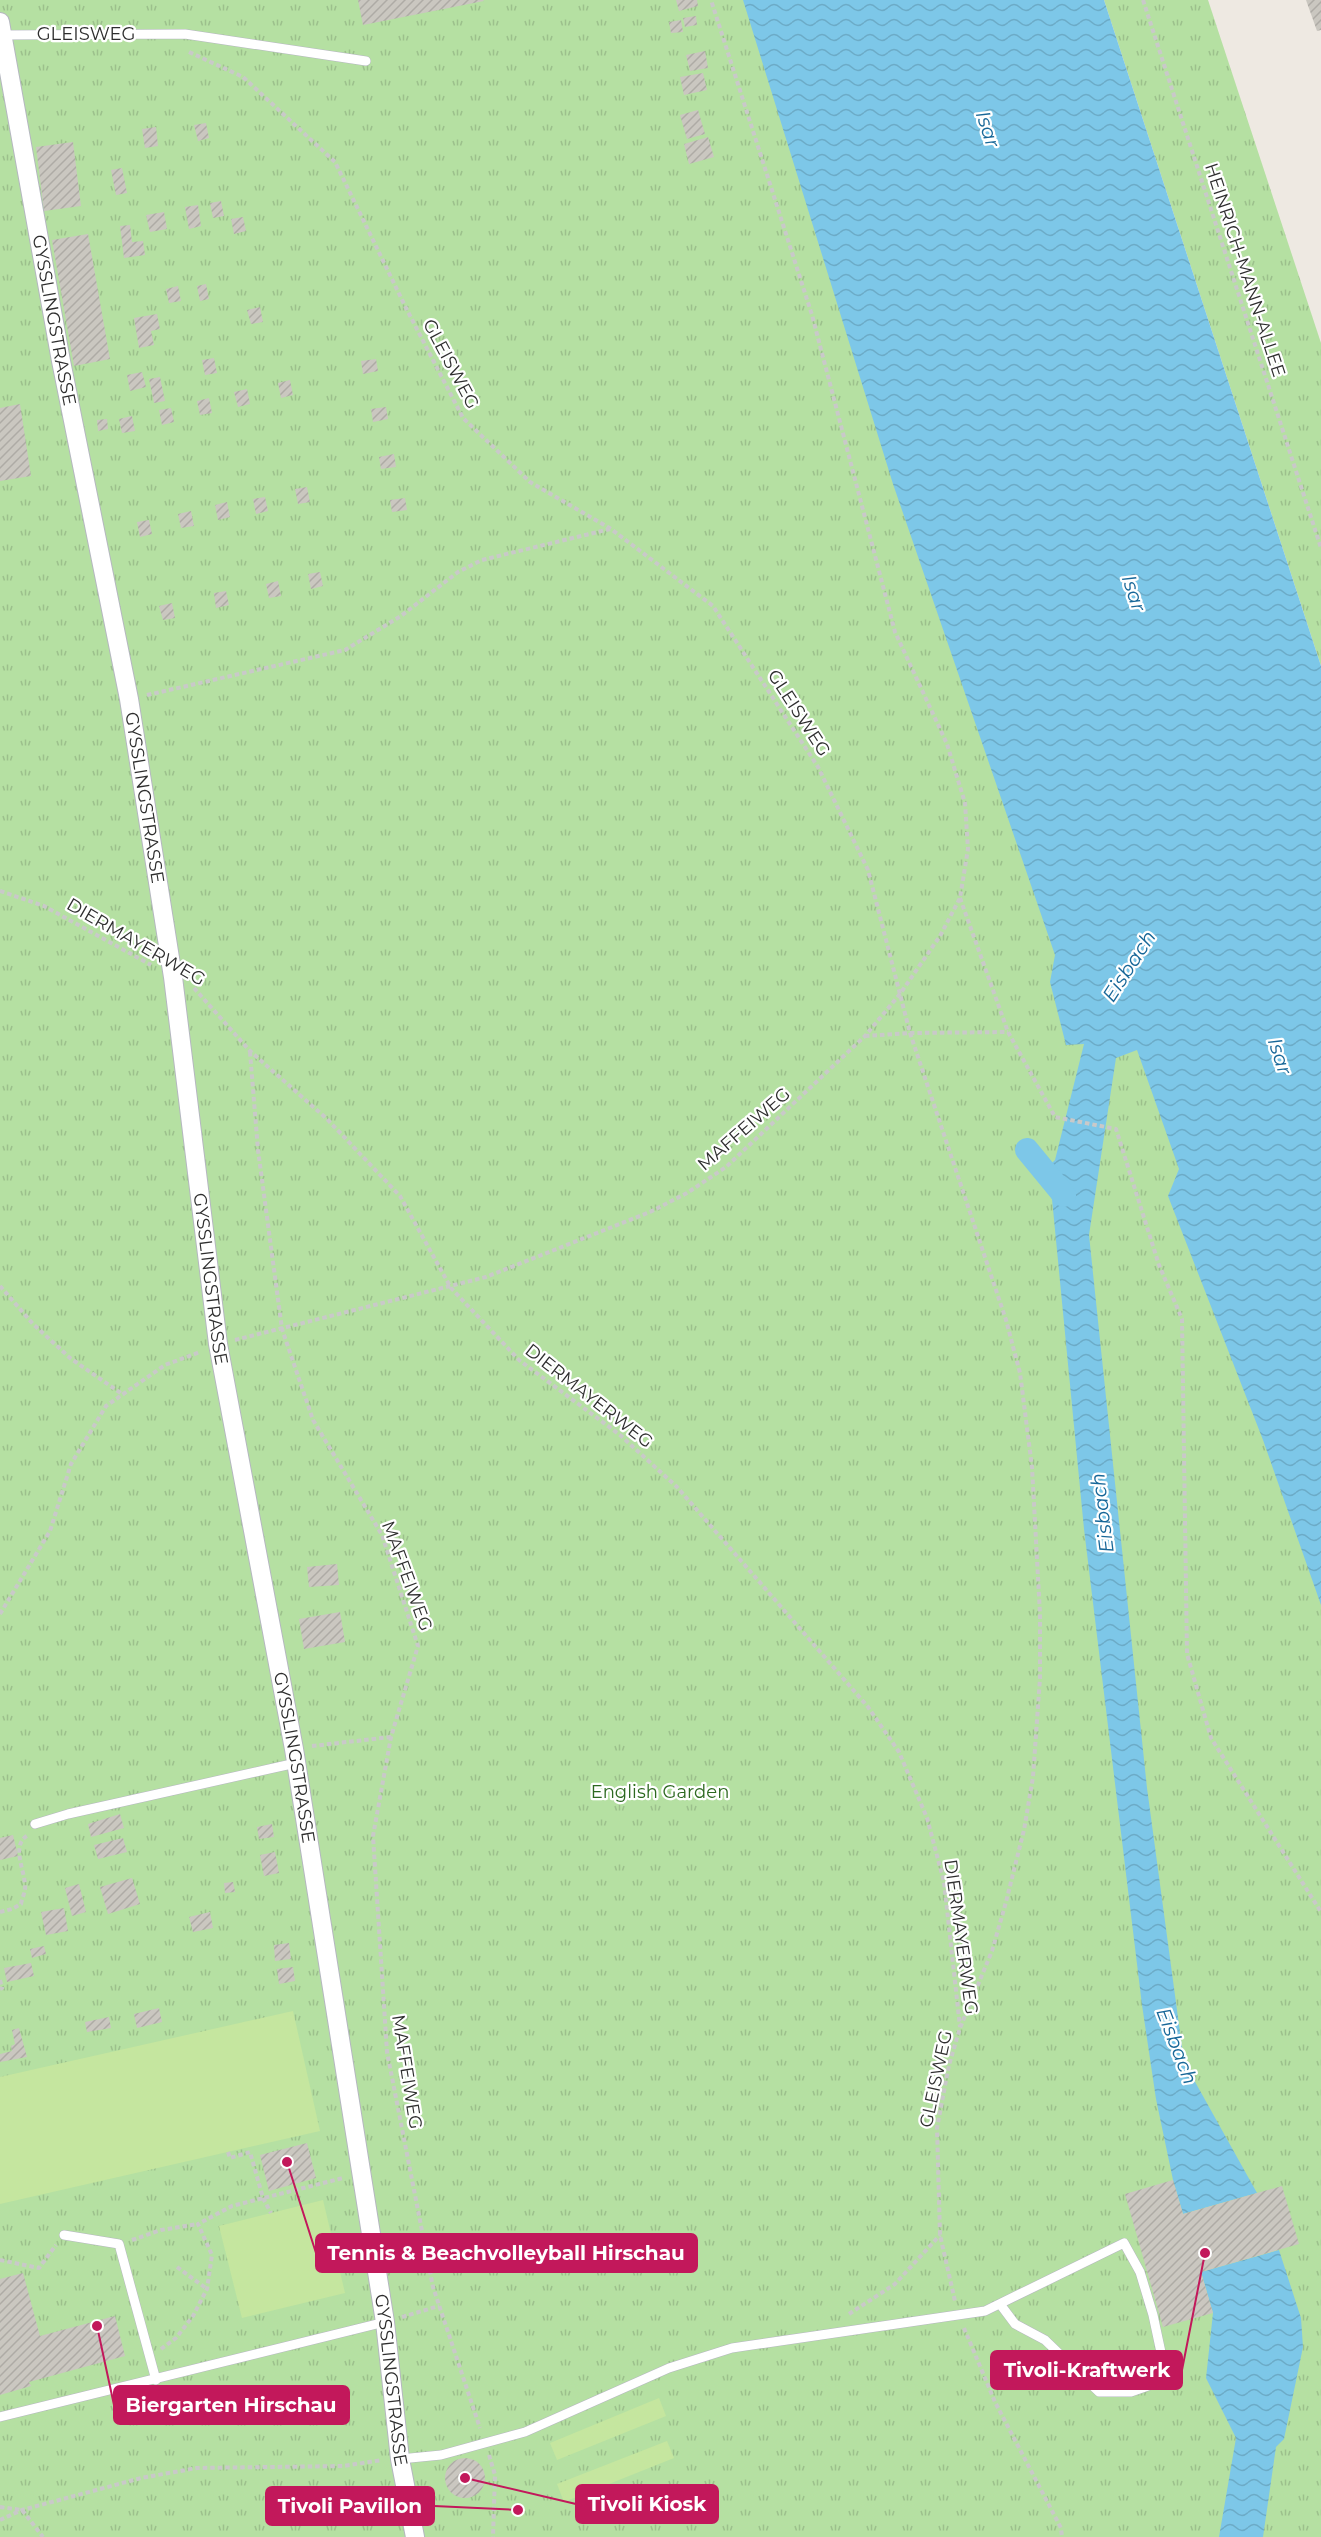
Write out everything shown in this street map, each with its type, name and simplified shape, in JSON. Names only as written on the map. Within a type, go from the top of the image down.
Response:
[{"type":"street","name":"GYSSLINGSTRASSE","points":[[2,29],[61,361],[129,699],[173,977],[218,1344],[295,1756],[385,2322],[400,2459],[415,2537]]},
{"type":"lane","points":[[2,29],[185,34],[366,62]]},
{"type":"lane","points":[[35,1824],[295,1756]]},
{"type":"lane","points":[[63,2235],[119,2244],[156,2380]]},
{"type":"lane","points":[[400,2459],[441,2455],[525,2432],[669,2368],[732,2348],[985,2311],[1124,2243],[1140,2272],[1153,2315],[1162,2357],[1148,2386],[1131,2392],[1099,2392],[1045,2340],[1016,2324],[1000,2304]]},
{"type":"lane","points":[[0,2417],[385,2322]]},
{"type":"path","points":[[711,0],[812,315],[895,632],[947,744],[964,803],[968,849],[960,898],[1008,1032],[1055,1117],[1116,1130],[1159,1265],[1182,1318],[1187,1654],[1211,1738],[1321,1912]]},
{"type":"path","name":"HEINRICH-MANN-ALLEE","points":[[1143,0],[1321,548]]},
{"type":"path","name":"GLEISWEG","points":[[183,49],[243,78],[335,162],[406,308],[464,418],[530,482],[611,529],[714,606],[818,766],[868,870],[910,1033],[1006,1320],[1020,1373],[1032,1467],[1040,1614],[1040,1678],[1033,1777],[1024,1830],[992,1952],[960,2028],[949,2065],[937,2128],[940,2235],[958,2316],[995,2402],[1061,2528],[1062,2537]]},
{"type":"path","points":[[129,699],[345,650],[401,616],[458,572],[482,560],[611,529]]},
{"type":"path","name":"DIERMAYERWEG","points":[[0,891],[44,906],[198,990],[250,1051],[327,1119],[399,1196],[451,1288],[519,1360],[620,1436],[677,1487],[860,1698],[899,1752],[927,1818],[944,1882],[960,2028]]},
{"type":"path","name":"MAFFEIWEG","points":[[493,2537],[495,2475],[433,2287],[387,2052],[374,1836],[392,1737],[418,1646],[382,1535],[313,1420],[282,1329],[451,1288],[486,1277],[639,1216],[687,1193],[726,1167],[865,1036],[900,994],[939,936],[960,898]]},
{"type":"path","points":[[865,1036],[1008,1032]]},
{"type":"path","points":[[0,1614],[50,1531],[71,1464],[106,1406],[165,1365],[218,1344],[282,1329],[258,1150],[250,1051]]},
{"type":"path","points":[[0,1286],[33,1324],[70,1358],[122,1394]]},
{"type":"path","points":[[295,1756],[392,1737]]},
{"type":"path","points":[[0,1912],[21,1904],[25,1888],[19,1849],[23,1838],[31,1833],[37,1833],[35,1824]]},
{"type":"path","points":[[0,1980],[2,1988],[0,1989]]},
{"type":"path","points":[[228,2152],[230,2158],[250,2152],[263,2198],[271,2213]]},
{"type":"path","points":[[119,2244],[161,2230],[198,2224],[232,2206],[361,2173]]},
{"type":"path","points":[[150,2356],[176,2338],[193,2316],[207,2289],[212,2255],[198,2224]]},
{"type":"path","points":[[0,2260],[39,2268],[63,2235]]},
{"type":"path","points":[[847,2315],[895,2284],[940,2235]]},
{"type":"path","points":[[177,2267],[207,2289]]},
{"type":"path","points":[[385,2322],[439,2306]]},
{"type":"path","points":[[0,2520],[22,2511],[141,2478],[196,2468],[343,2466],[400,2459]]},
{"type":"path","points":[[0,2507],[22,2511],[43,2537]]},
{"type":"green space","name":"English Garden","points":[[0,0],[764,0],[1146,1046],[1321,1573],[1321,2537],[0,2537]]},
{"type":"green space","points":[[1104,0],[1208,0],[1321,343],[1321,666]]},
{"type":"green space","points":[[293,2011],[320,2131],[0,2204],[0,2077]]},
{"type":"green space","points":[[323,2200],[345,2293],[242,2318],[219,2226]]},
{"type":"green space","points":[[659,2398],[666,2416],[557,2460],[550,2443]]},
{"type":"green space","points":[[667,2441],[674,2458],[564,2502],[557,2484]]},
{"type":"water","points":[[743,0],[1104,0],[1321,666],[1321,1605],[1263,1440],[1168,1196],[1179,1169],[1137,1050],[1116,1058],[1089,1235],[1147,1788],[1184,2062],[1257,2193],[1183,2214],[1173,2180],[1156,2099],[1142,2005],[1084,1529],[1052,1199],[1039,1175],[1055,1160],[1084,1044],[1066,1045],[1050,982],[1055,955],[893,484]]},
{"type":"water","points":[[1279,2250],[1301,2318],[1303,2347],[1284,2439],[1276,2447],[1263,2537],[1219,2537],[1236,2438],[1206,2378],[1213,2313],[1201,2272]]},
{"type":"building","points":[[358,0],[483,0],[484,1],[363,25]]},
{"type":"building","points":[[676,0],[697,0],[698,6],[679,11]]},
{"type":"building","points":[[1306,0],[1321,0],[1321,30],[1317,31]]},
{"type":"building","points":[[696,16],[697,25],[685,27],[683,18]]},
{"type":"building","points":[[681,20],[683,32],[671,33],[669,22]]},
{"type":"building","points":[[705,51],[708,68],[690,71],[686,55]]},
{"type":"building","points":[[703,73],[707,90],[684,95],[680,77]]},
{"type":"building","points":[[698,110],[705,134],[687,139],[680,115]]},
{"type":"building","points":[[206,123],[209,138],[198,141],[194,125]]},
{"type":"building","points":[[156,127],[158,146],[145,148],[142,129]]},
{"type":"building","points":[[708,137],[714,157],[689,164],[684,144]]},
{"type":"building","points":[[73,142],[81,206],[44,211],[36,147]]},
{"type":"building","points":[[122,168],[127,193],[116,195],[111,170]]},
{"type":"building","points":[[221,201],[224,216],[213,218],[210,203]]},
{"type":"building","points":[[198,205],[201,226],[189,229],[185,207]]},
{"type":"building","points":[[164,212],[167,229],[150,232],[146,215]]},
{"type":"building","points":[[243,217],[246,231],[234,234],[231,219]]},
{"type":"building","points":[[130,225],[132,242],[143,241],[145,255],[124,258],[120,226]]},
{"type":"building","points":[[88,234],[110,359],[74,366],[52,240]]},
{"type":"building","points":[[206,284],[209,299],[200,301],[197,286]]},
{"type":"building","points":[[178,286],[181,301],[169,303],[166,289]]},
{"type":"building","points":[[260,307],[263,322],[251,324],[247,310]]},
{"type":"building","points":[[157,314],[160,329],[151,331],[154,345],[139,348],[134,318]]},
{"type":"building","points":[[214,358],[217,373],[205,375],[202,360]]},
{"type":"building","points":[[376,359],[378,371],[363,374],[361,361]]},
{"type":"building","points":[[142,372],[146,387],[130,391],[127,375]]},
{"type":"building","points":[[160,377],[165,401],[154,403],[149,379]]},
{"type":"building","points":[[290,380],[293,395],[281,398],[278,383]]},
{"type":"building","points":[[247,389],[250,404],[238,407],[234,392]]},
{"type":"building","points":[[209,398],[212,413],[200,415],[197,401]]},
{"type":"building","points":[[20,404],[31,476],[0,481],[0,408]]},
{"type":"building","points":[[386,407],[388,419],[373,422],[371,409]]},
{"type":"building","points":[[171,408],[174,422],[162,425],[159,410]]},
{"type":"building","points":[[132,416],[135,431],[122,433],[119,419]]},
{"type":"building","points":[[107,419],[108,429],[98,431],[97,420]]},
{"type":"building","points":[[394,454],[396,467],[381,469],[379,457]]},
{"type":"building","points":[[307,487],[310,502],[298,504],[295,489]]},
{"type":"building","points":[[265,497],[268,511],[256,514],[253,499]]},
{"type":"building","points":[[405,498],[407,510],[392,512],[390,500]]},
{"type":"building","points":[[227,502],[230,517],[218,520],[215,505]]},
{"type":"building","points":[[191,511],[194,526],[181,528],[178,514]]},
{"type":"building","points":[[149,520],[152,534],[140,537],[137,522]]},
{"type":"building","points":[[320,572],[323,586],[311,589],[308,574]]},
{"type":"building","points":[[278,581],[281,596],[269,598],[266,584]]},
{"type":"building","points":[[226,591],[229,605],[216,608],[214,593]]},
{"type":"building","points":[[172,603],[175,618],[163,620],[159,606]]},
{"type":"building","points":[[337,1564],[339,1585],[309,1587],[307,1567]]},
{"type":"building","points":[[340,1612],[345,1642],[304,1649],[299,1619]]},
{"type":"building","points":[[120,1814],[124,1828],[91,1837],[88,1824]]},
{"type":"building","points":[[272,1824],[274,1837],[259,1839],[257,1827]]},
{"type":"building","points":[[13,1835],[18,1856],[0,1860],[0,1838]]},
{"type":"building","points":[[123,1838],[127,1852],[98,1859],[94,1845]]},
{"type":"building","points":[[275,1852],[279,1873],[264,1876],[260,1855]]},
{"type":"building","points":[[132,1878],[140,1904],[108,1914],[100,1887]]},
{"type":"building","points":[[233,1882],[235,1892],[225,1893],[224,1883]]},
{"type":"building","points":[[79,1884],[86,1912],[72,1916],[65,1888]]},
{"type":"building","points":[[64,1908],[68,1931],[46,1935],[41,1912]]},
{"type":"building","points":[[210,1912],[213,1928],[193,1932],[189,1917]]},
{"type":"building","points":[[289,1943],[291,1959],[275,1961],[274,1945]]},
{"type":"building","points":[[44,1946],[46,1954],[32,1958],[30,1949]]},
{"type":"building","points":[[31,1963],[34,1976],[7,1982],[4,1968]]},
{"type":"building","points":[[293,1967],[295,1981],[279,1984],[277,1969]]},
{"type":"building","points":[[159,2008],[162,2022],[137,2028],[134,2014]]},
{"type":"building","points":[[109,2017],[111,2028],[87,2032],[85,2022]]},
{"type":"building","points":[[19,2028],[27,2057],[0,2062],[0,2054],[12,2051],[11,2046],[15,2044],[12,2030]]},
{"type":"building","points":[[307,2143],[316,2178],[269,2191],[260,2155]]},
{"type":"building","points":[[1173,2180],[1183,2214],[1282,2186],[1299,2244],[1201,2272],[1213,2313],[1163,2327],[1125,2194]]},
{"type":"building","points":[[23,2273],[40,2336],[115,2316],[125,2356],[29,2382],[31,2386],[0,2395],[0,2279]]},
{"type":"building","points":[[465,2458],[473,2459],[479,2464],[484,2470],[484,2486],[479,2492],[473,2497],[465,2498],[457,2497],[451,2492],[446,2486],[445,2478],[446,2470],[451,2464],[457,2459]]},
{"type":"waterway","points":[[1027,1150],[1064,1195]]},
{"type":"place","name":"Tennis & Beachvolleyball Hirschau","points":[[287,2162]]},
{"type":"place","name":"Tivoli-Kraftwerk","points":[[1205,2253]]},
{"type":"place","name":"Biergarten Hirschau","points":[[97,2326]]},
{"type":"place","name":"Tivoli Kiosk","points":[[465,2478]]},
{"type":"place","name":"Tivoli Pavillon","points":[[518,2510]]},
{"type":"water label","name":"Isar","points":[[988,129]]},
{"type":"water label","name":"Isar","points":[[1134,593]]},
{"type":"water label","name":"Eisbach","points":[[1129,966]]},
{"type":"water label","name":"Isar","points":[[1280,1056]]},
{"type":"water label","name":"Eisbach","points":[[1102,1513]]},
{"type":"water label","name":"Eisbach","points":[[1177,2046]]}]
